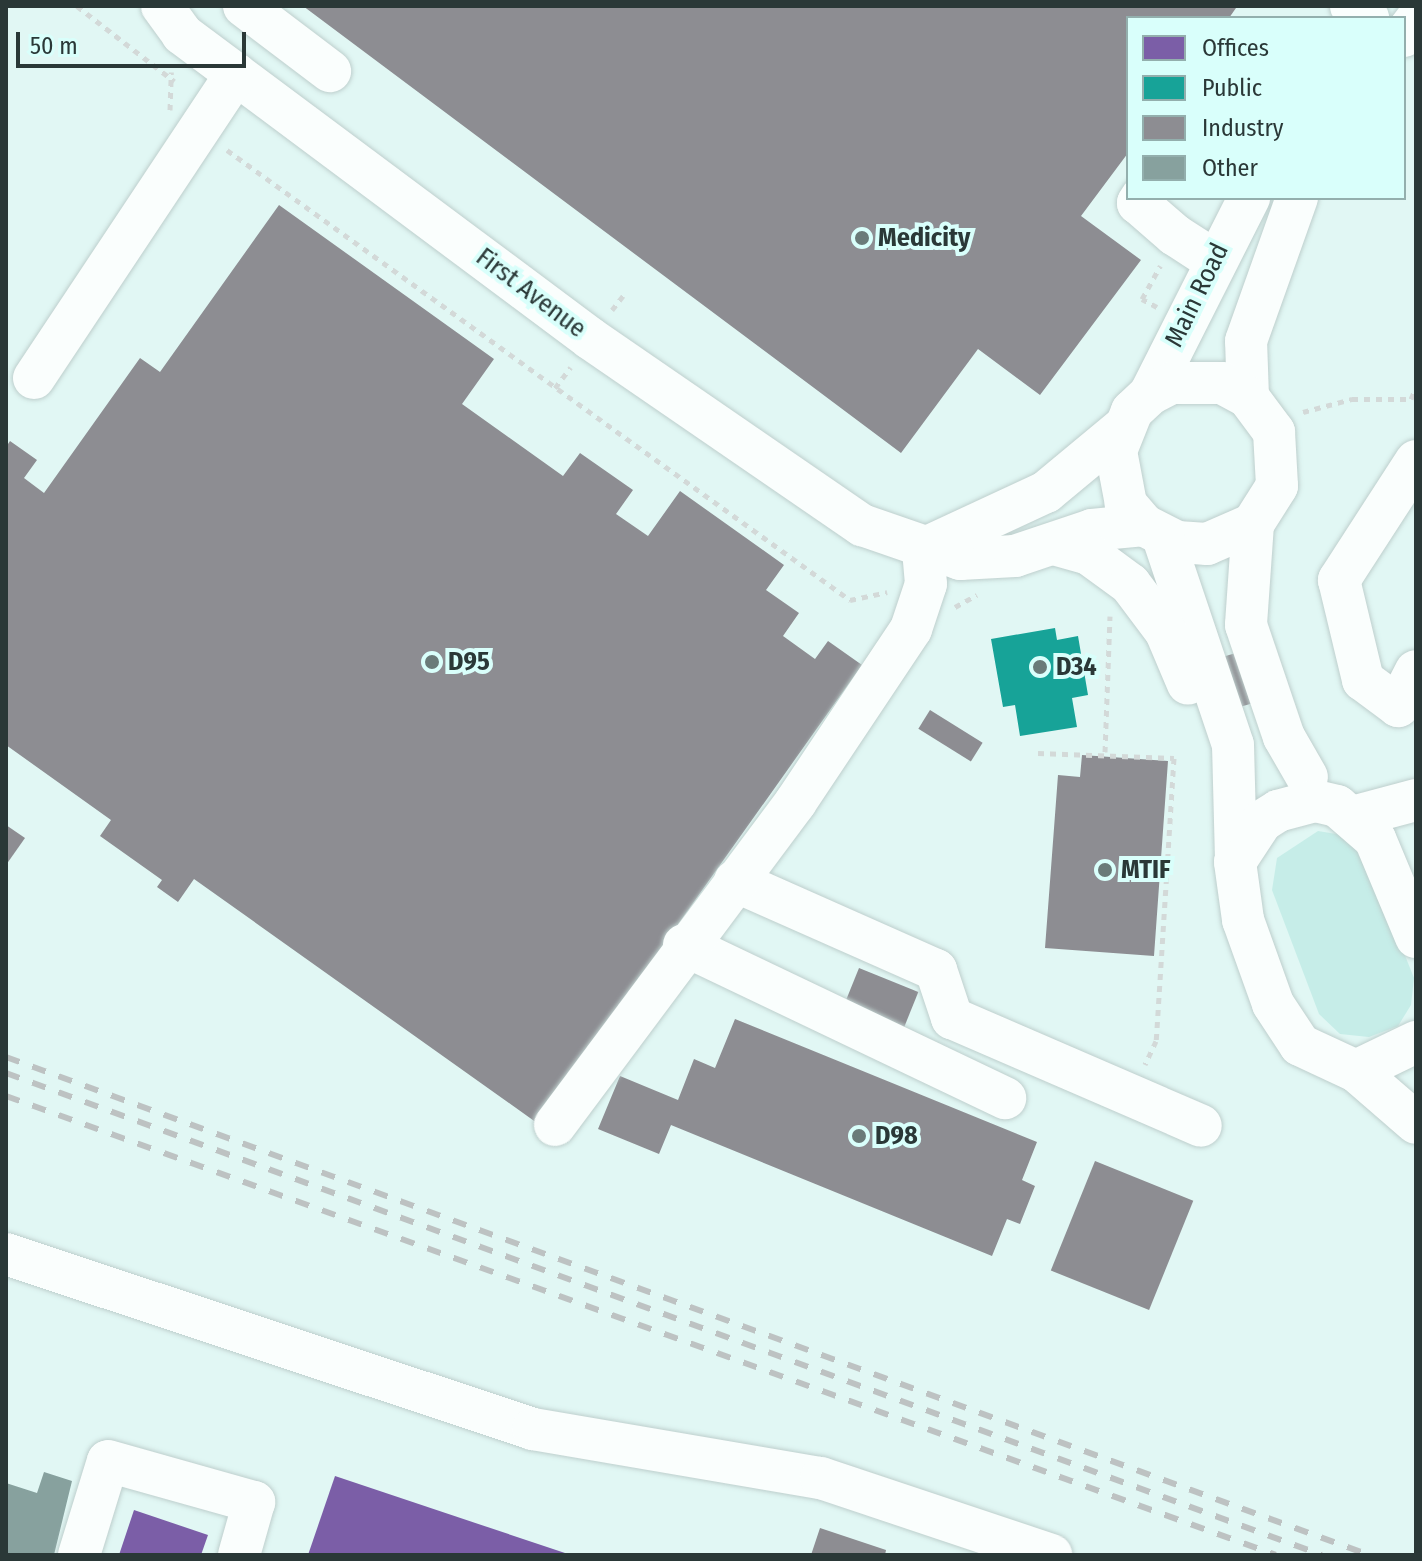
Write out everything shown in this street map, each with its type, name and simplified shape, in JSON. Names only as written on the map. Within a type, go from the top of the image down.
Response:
[{"type":"street","name":"First Avenue","points":[[162,6],[182,34],[591,339],[862,525],[923,549],[960,559],[1015,556],[1092,530],[1154,531]]},
{"type":"street","points":[[244,6],[330,71]]},
{"type":"street","points":[[34,378],[236,74]]},
{"type":"street","points":[[1140,200],[1138,203],[1175,235],[1212,259]]},
{"type":"street","name":"Main Road","points":[[1150,394],[1212,259],[1248,200]]},
{"type":"street","name":"Main Road","points":[[1248,397],[1246,341],[1296,200]]},
{"type":"street","points":[[555,1125],[684,945],[735,881],[911,629],[921,600],[923,549],[1036,499],[1122,429],[1150,394],[1196,379],[1248,397],[1274,432],[1280,455],[1277,486],[1253,524],[1246,625],[1264,686],[1307,777],[1405,864],[1416,937]]},
{"type":"street","points":[[1122,429],[1116,479],[1154,531],[1233,745],[1232,782],[1240,809],[1235,862],[1243,920],[1286,1028],[1300,1045],[1356,1071],[1416,1123]]},
{"type":"street","points":[[1416,461],[1339,580],[1363,680],[1398,706],[1416,671]]},
{"type":"street","points":[[1154,531],[1207,544],[1253,524]]},
{"type":"street","points":[[1054,544],[1089,554],[1139,595],[1173,646],[1211,754],[1232,782]]},
{"type":"street","points":[[1235,862],[1262,821],[1278,811],[1315,801],[1347,811],[1416,800]]},
{"type":"street","points":[[735,881],[936,970],[952,1018],[1201,1126]]},
{"type":"street","points":[[684,945],[1005,1098]]},
{"type":"street","points":[[1356,1071],[1416,1042]]},
{"type":"street","points":[[6,1254],[533,1429],[821,1478],[1051,1555]]},
{"type":"street","points":[[79,1555],[108,1461],[254,1502],[239,1555]]},
{"type":"path","points":[[77,6],[174,82]]},
{"type":"path","points":[[165,54],[174,82],[165,106],[850,600],[883,592],[961,608],[986,588]]},
{"type":"path","points":[[1294,414],[1352,399],[1411,399],[1416,388]]},
{"type":"path","points":[[1105,752],[1110,605]]},
{"type":"path","points":[[1038,753],[1105,752],[1174,758],[1156,1041],[1132,1096]]},
{"type":"shaded area","points":[[1318,831],[1342,835],[1364,853],[1414,978],[1411,1005],[1398,1026],[1369,1037],[1340,1034],[1319,1014],[1272,890],[1277,858]]},
{"type":"building: Offices","points":[[335,1476],[568,1554],[568,1555],[308,1555]]},
{"type":"building: Offices","points":[[134,1510],[208,1535],[201,1555],[119,1555]]},
{"type":"building: Public","name":"D34","points":[[1055,628],[1057,640],[1078,636],[1088,695],[1072,698],[1077,727],[1020,736],[1015,705],[1003,707],[991,639]]},
{"type":"building: Industry","name":"Medicity","points":[[303,6],[1234,6],[1236,8],[1230,16],[1126,16],[1126,156],[1081,216],[1141,260],[1040,395],[978,349],[901,453]]},
{"type":"building: Industry","name":"D95","points":[[279,205],[494,359],[462,404],[563,476],[580,453],[633,490],[616,514],[648,536],[680,491],[784,565],[766,590],[799,613],[783,636],[815,659],[828,641],[862,665],[537,1123],[194,879],[178,902],[157,887],[162,880],[100,836],[111,820],[6,745],[6,447],[10,441],[37,460],[24,478],[44,493],[140,358],[160,372]]},
{"type":"building: Industry","points":[[1242,651],[1257,702],[1236,708],[1221,657]]},
{"type":"building: Industry","points":[[930,710],[983,743],[971,762],[918,729]]},
{"type":"building: Industry","name":"MTIF","points":[[1082,755],[1168,761],[1154,956],[1045,948],[1058,775],[1080,777]]},
{"type":"building: Industry","points":[[6,825],[25,838],[6,865]]},
{"type":"building: Industry","points":[[859,968],[918,992],[904,1028],[844,1004]]},
{"type":"building: Industry","name":"D98","points":[[735,1019],[1037,1142],[1022,1180],[1035,1186],[1020,1224],[1007,1219],[992,1256],[671,1125],[659,1154],[598,1129],[620,1076],[678,1100],[694,1059],[715,1068]]},
{"type":"building: Industry","points":[[1095,1161],[1193,1201],[1149,1310],[1051,1270]]},
{"type":"building: Industry","points":[[820,1528],[886,1550],[885,1555],[811,1555]]},
{"type":"building: Other","points":[[44,1472],[72,1481],[54,1555],[6,1555],[6,1483],[37,1493]]},
{"type":"railway","points":[[6,1057],[1369,1555]]},
{"type":"railway","points":[[6,1073],[1322,1555]]},
{"type":"railway","points":[[6,1096],[1276,1555]]},
{"type":"place","name":"Medicity","points":[[862,238]]},
{"type":"place","name":"D95","points":[[432,662]]},
{"type":"place","name":"D34","points":[[1040,667]]},
{"type":"place","name":"MTIF","points":[[1105,870]]},
{"type":"place","name":"D98","points":[[859,1136]]}]
